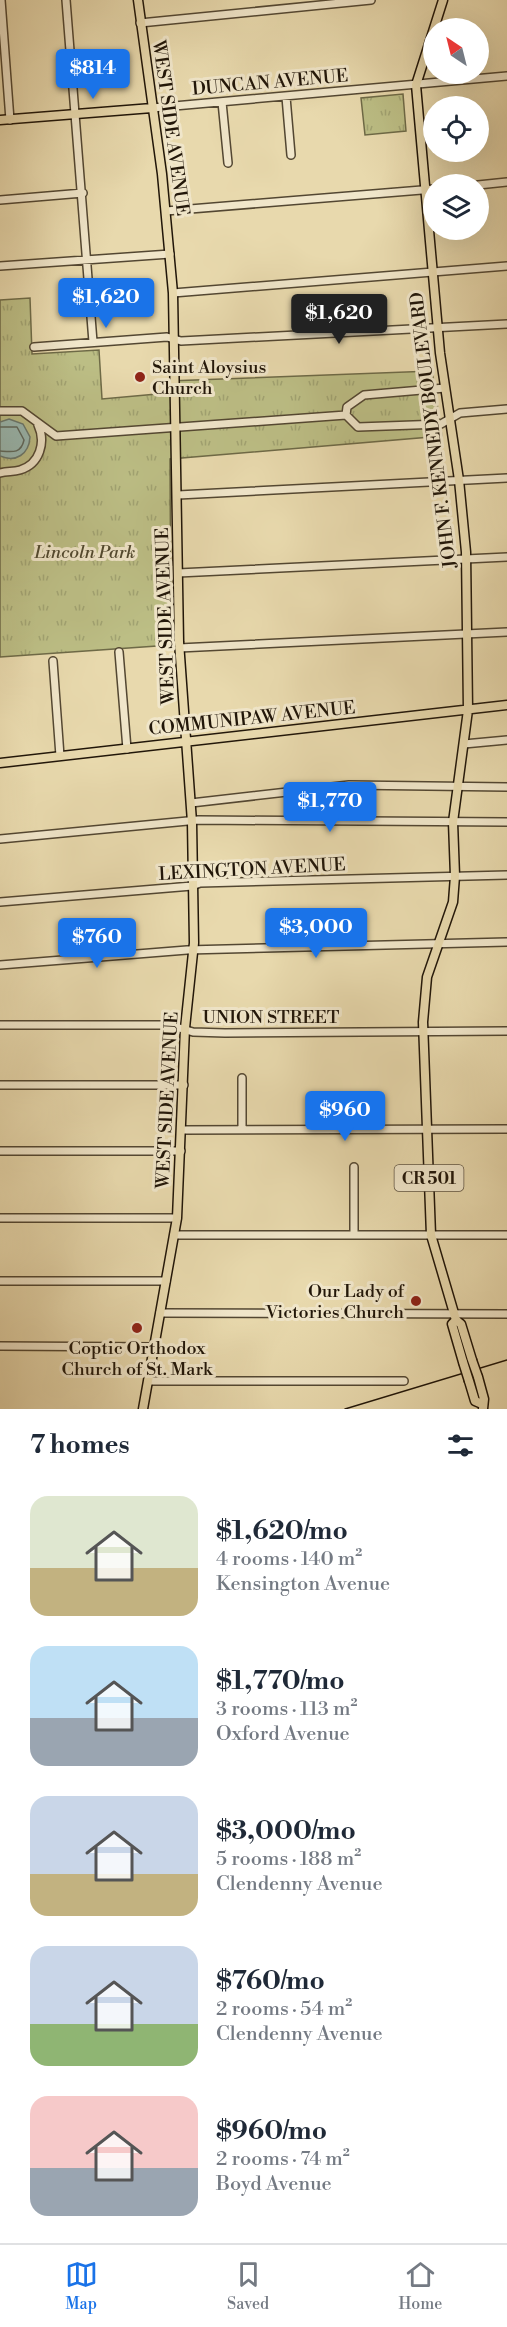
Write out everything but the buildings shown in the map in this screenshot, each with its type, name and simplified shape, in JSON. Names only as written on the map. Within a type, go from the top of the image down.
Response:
[{"type":"main road","name":"WEST SIDE AVENUE","points":[[138,0],[166,211],[173,293],[179,648],[192,822],[193,950],[185,1028],[177,1218],[143,1409]]},
{"type":"main road","name":"JOHN F. KENNEDY BOULEVARD","points":[[423,176],[416,84],[443,0]]},
{"type":"main road","name":"DUNCAN AVENUE","points":[[0,120],[152,108]]},
{"type":"main road","name":"JOHN F. KENNEDY BOULEVARD","points":[[429,240],[445,388],[459,480],[466,559],[468,634],[468,710],[453,822],[455,876],[453,902],[423,991],[431,1235],[455,1317],[460,1324],[473,1379],[483,1399],[482,1407]]},
{"type":"main road","name":"COMMUNIPAW AVENUE","points":[[0,763],[507,705]]},
{"type":"street","points":[[1,0],[10,120]]},
{"type":"street","points":[[66,0],[93,342]]},
{"type":"street","points":[[140,23],[369,0]]},
{"type":"street","name":"DUNCAN AVENUE","points":[[152,108],[507,76]]},
{"type":"street","points":[[286,97],[291,155]]},
{"type":"street","points":[[222,102],[228,163]]},
{"type":"street","points":[[489,184],[507,182]]},
{"type":"street","points":[[166,211],[423,189]]},
{"type":"street","points":[[0,200],[83,193]]},
{"type":"street","points":[[0,267],[170,254]]},
{"type":"street","points":[[173,293],[507,266]]},
{"type":"street","points":[[34,347],[166,337],[181,341],[507,324]]},
{"type":"street","points":[[346,415],[347,407],[364,395],[445,388]]},
{"type":"street","points":[[0,473],[29,465],[40,450],[56,436],[346,415],[358,427],[441,424],[460,413],[507,409]]},
{"type":"street","points":[[1,410],[22,411],[56,436]]},
{"type":"street","points":[[37,423],[42,436],[40,450]]},
{"type":"street","points":[[0,468],[11,471]]},
{"type":"street","points":[[178,495],[507,477]]},
{"type":"street","points":[[178,573],[507,557]]},
{"type":"street","points":[[179,648],[507,632]]},
{"type":"street","points":[[119,652],[127,748]]},
{"type":"street","points":[[52,661],[60,756]]},
{"type":"street","points":[[464,744],[507,740]]},
{"type":"street","points":[[191,803],[348,785],[507,787]]},
{"type":"street","points":[[0,839],[198,820],[507,822]]},
{"type":"street","name":"LEXINGTON AVENUE","points":[[0,902],[192,886],[200,883],[507,875]]},
{"type":"street","points":[[0,965],[193,950],[507,942]]},
{"type":"street","name":"UNION STREET","points":[[0,1025],[169,1025],[193,1032],[214,1033],[507,1031]]},
{"type":"street","points":[[242,1078],[242,1130]]},
{"type":"street","points":[[0,1085],[184,1085]]},
{"type":"street","points":[[182,1130],[507,1130]]},
{"type":"street","points":[[0,1151],[181,1151]]},
{"type":"street","points":[[354,1167],[354,1234]]},
{"type":"street","points":[[0,1218],[177,1218]]},
{"type":"street","points":[[174,1235],[507,1236]]},
{"type":"street","points":[[0,1281],[166,1281]]},
{"type":"street","points":[[160,1314],[455,1317],[507,1314]]},
{"type":"street","points":[[0,1346],[154,1347]]},
{"type":"street","points":[[148,1381],[404,1381]]},
{"type":"green space","points":[[403,94],[406,131],[365,135],[361,98]]},
{"type":"green space","name":"Lincoln Park","points":[[30,298],[32,354],[99,350],[102,399],[168,393],[168,381],[432,371],[442,436],[170,459],[171,645],[0,657],[0,300]]},
{"type":"water","points":[[9,419],[23,424],[30,437],[27,448],[16,458],[0,456],[0,422]]},
{"type":"tram line","points":[[345,1409],[507,1360]]},
{"type":"place","name":"Saint Aloysius Church","points":[[140,377]]},
{"type":"place","name":"Our Lady of Victories Church","points":[[416,1301]]},
{"type":"place","name":"Coptic Orthodox Church of St. Mark","points":[[137,1328]]}]
